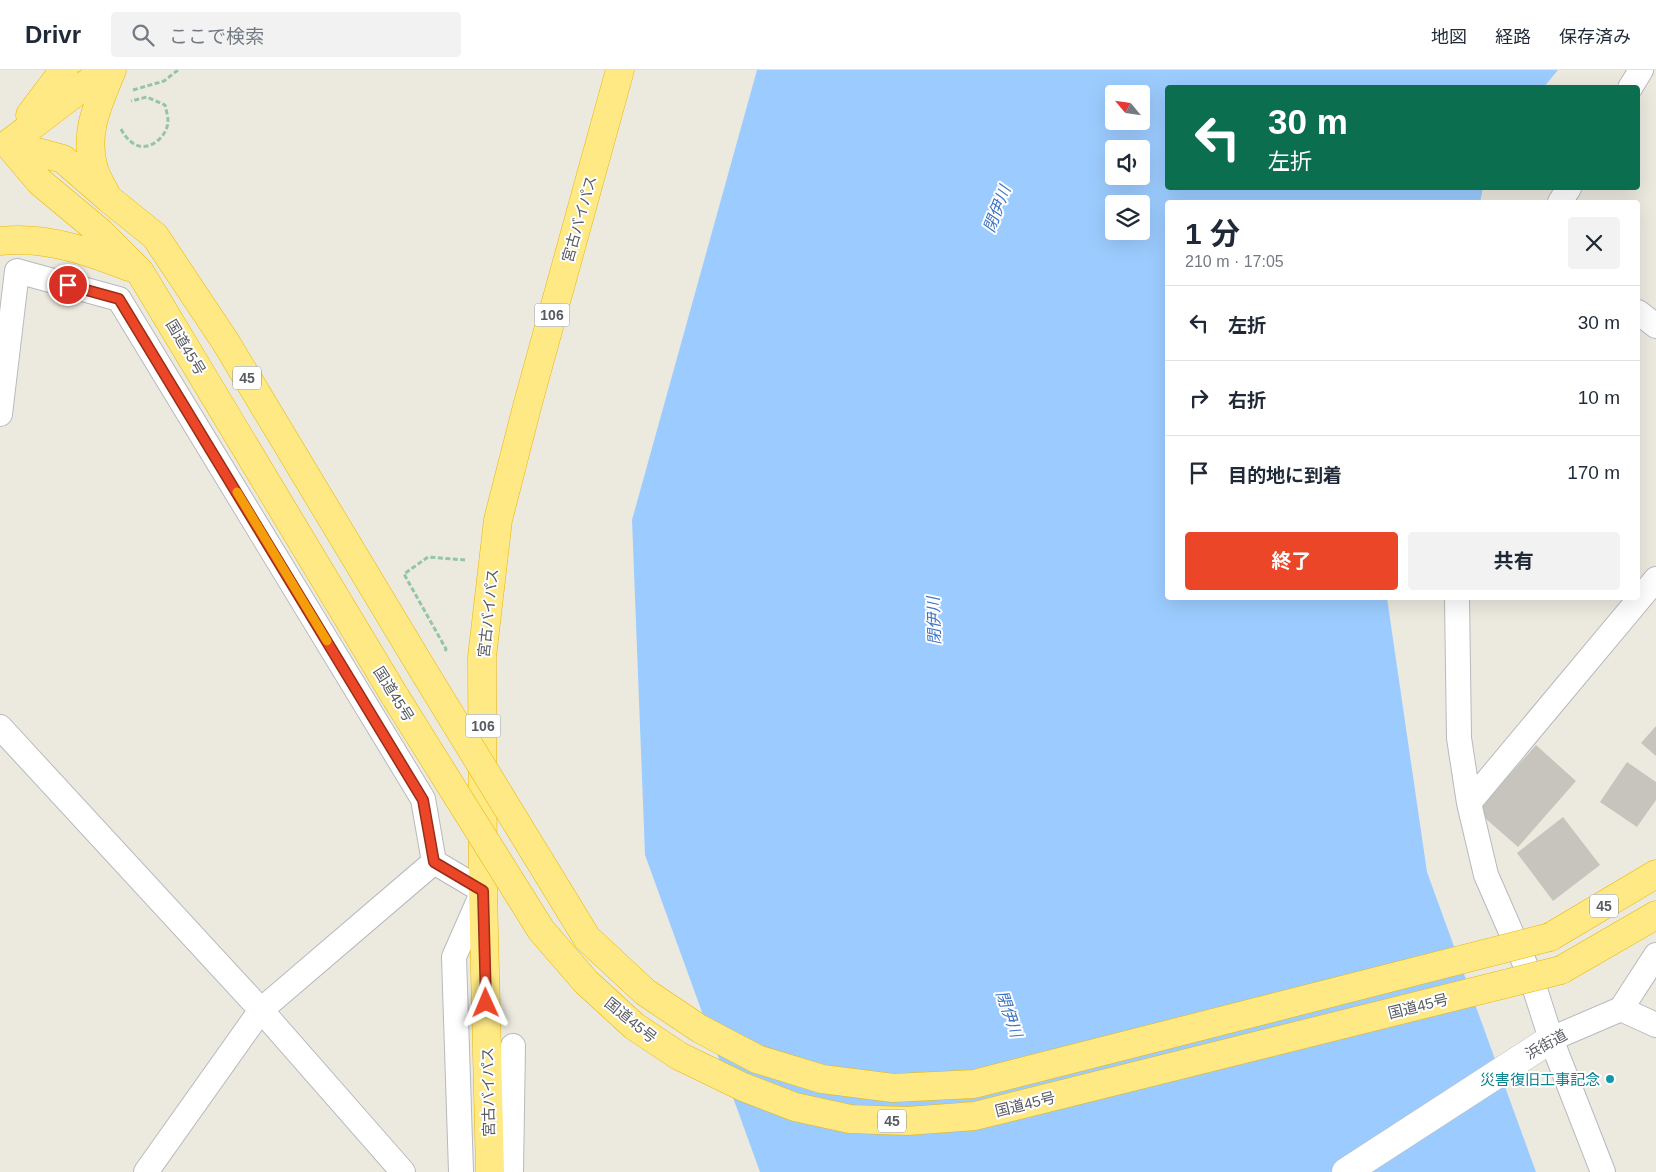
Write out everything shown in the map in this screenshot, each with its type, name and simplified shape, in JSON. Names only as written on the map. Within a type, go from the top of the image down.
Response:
[{"type":"highway","points":[[3,145],[64,70]]},
{"type":"highway","points":[[3,145],[105,70]]},
{"type":"highway","points":[[109,199],[94,169],[89,140],[93,115],[112,70]]},
{"type":"highway","name":"宮古バイパス","points":[[490,1172],[483,891],[482,657],[493,562],[498,520],[528,403],[620,70]]},
{"type":"highway","name":"国道45号","points":[[3,145],[63,159],[155,236],[225,341],[587,938],[645,992],[700,1029],[757,1059],[822,1079],[892,1088],[974,1084],[1550,937],[1656,874]]},
{"type":"highway","name":"国道45号","points":[[3,145],[40,182],[100,232],[140,272],[396,698],[541,930],[586,982],[634,1026],[679,1056],[743,1086],[795,1107],[850,1119],[907,1121],[975,1116],[1561,970],[1656,915]]},
{"type":"highway","points":[[0,240],[23,238],[87,250],[140,272]]},
{"type":"street","points":[[1632,85],[1641,70]]},
{"type":"street","points":[[0,414],[16,270],[119,299],[423,800],[434,862],[483,891],[454,957],[461,1172]]},
{"type":"street","points":[[1640,314],[1656,326]]},
{"type":"street","points":[[1640,598],[1656,579]]},
{"type":"street","points":[[1457,600],[1459,738],[1469,803],[1486,875],[1532,980],[1551,1039],[1604,1172]]},
{"type":"street","points":[[1469,803],[1638,600]]},
{"type":"street","points":[[0,727],[260,1010],[403,1172]]},
{"type":"street","points":[[146,1172],[260,1010],[434,862]]},
{"type":"street","points":[[1656,955],[1621,1009],[1656,1025]]},
{"type":"street","name":"浜街道","points":[[1346,1172],[1551,1039],[1621,1009]]},
{"type":"street","points":[[512,1172],[513,1046]]},
{"type":"path","points":[[128,95],[133,90],[164,81],[178,70]]},
{"type":"path","points":[[119,126],[135,145],[144,146],[158,142],[167,130],[168,120],[165,106],[147,97],[131,100],[125,107]]},
{"type":"path","points":[[446,649],[404,574],[428,557],[493,562]]},
{"type":"water","name":"閉伊川","points":[[757,70],[1558,70],[1546,85],[1165,85],[1165,190],[1483,190],[1480,200],[1165,200],[1165,600],[1387,600],[1427,872],[1536,1172],[760,1172],[645,855],[632,520]]},
{"type":"building","points":[[1656,726],[1656,756],[1641,743]]},
{"type":"building","points":[[1536,745],[1576,781],[1518,847],[1477,811]]},
{"type":"building","points":[[1627,762],[1656,782],[1656,800],[1637,827],[1600,802]]},
{"type":"building","points":[[1563,817],[1600,865],[1553,901],[1517,853]]},
{"type":"slow traffic","points":[[237,492],[327,641]]},
{"type":"place","name":"災害復旧工事記念","points":[[1610,1079]]},
{"type":"route","points":[[68,285],[119,299],[423,800],[434,862],[483,891],[486,1003]]}]
